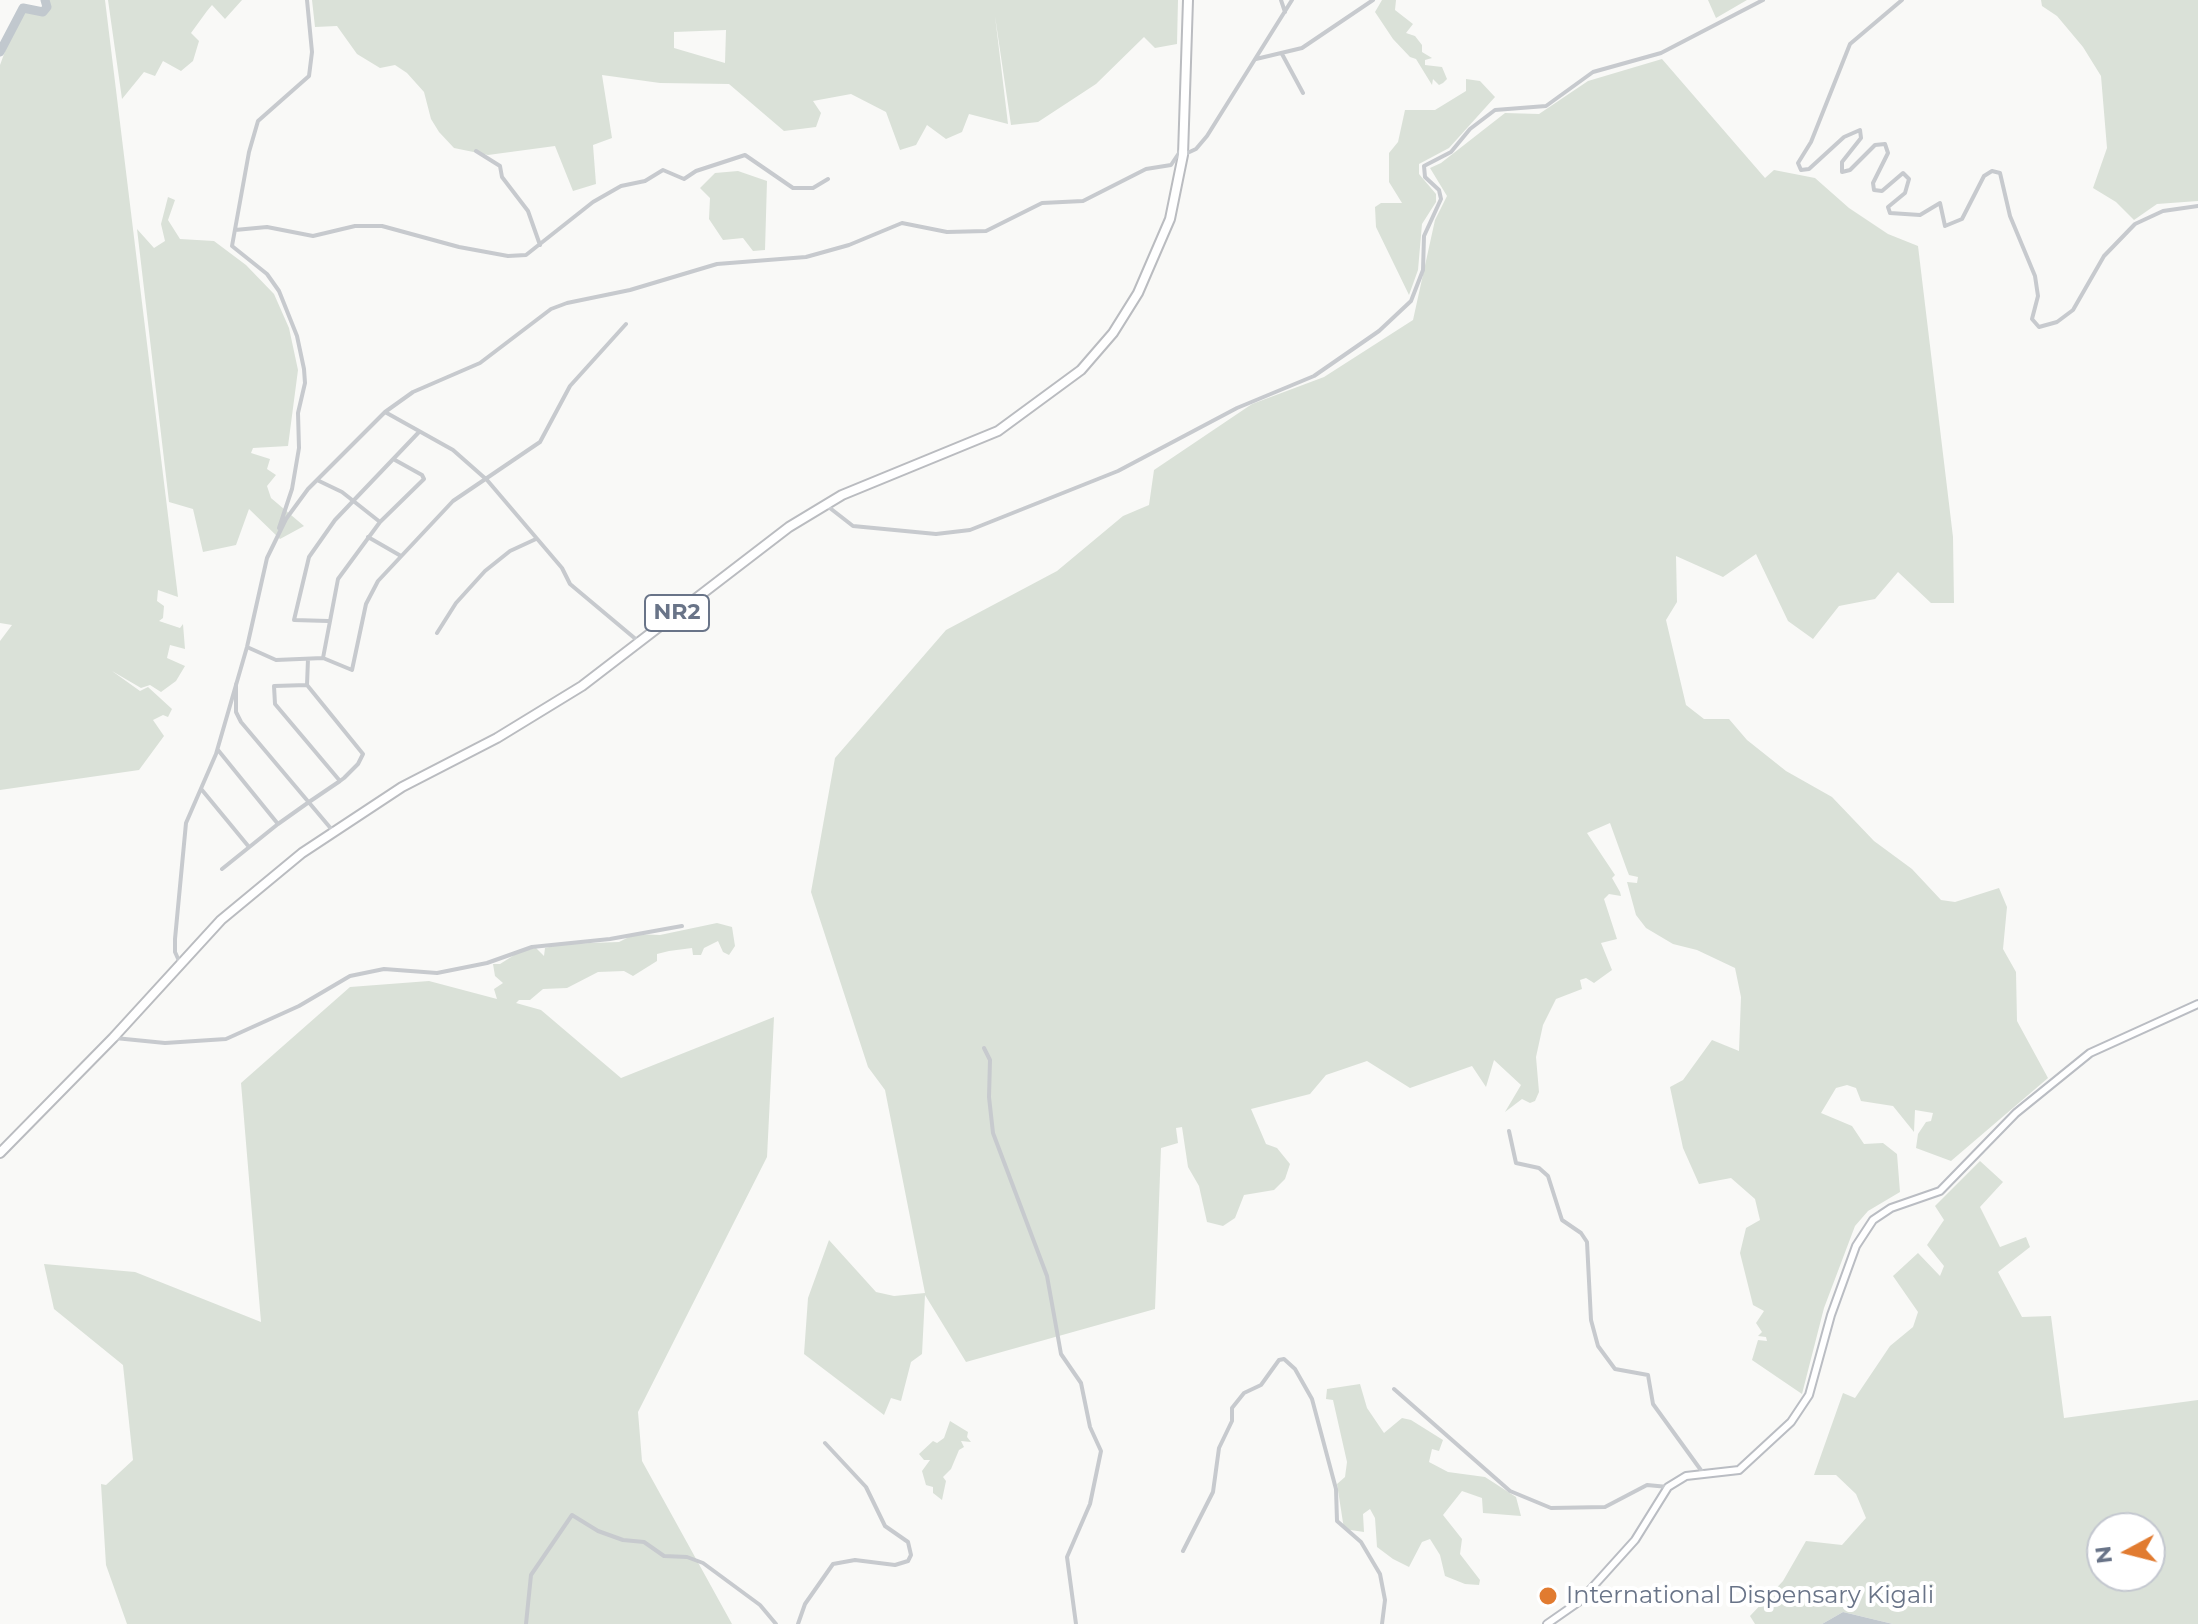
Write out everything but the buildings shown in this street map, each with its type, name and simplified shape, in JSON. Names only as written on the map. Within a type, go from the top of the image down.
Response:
[{"type":"highway","name":"NR2","points":[[0,1153],[113,1038],[221,920],[333,831],[402,787],[537,715],[640,643],[765,544],[826,505],[998,431],[1081,370],[1113,333],[1153,264],[1170,219],[1184,144],[1188,0]]},
{"type":"main road","points":[[1547,1624],[1580,1601],[1635,1540],[1668,1487],[1686,1476],[1727,1474],[1748,1465],[1803,1405],[1856,1246],[1873,1220],[1891,1208],[1940,1191],[2016,1113],[2090,1053],[2198,1004]]},
{"type":"street","points":[[181,965],[175,952],[184,829],[218,750],[247,647],[258,589],[292,489],[299,448],[298,413],[305,383],[297,336],[279,291],[267,274],[232,246],[258,121],[309,76],[312,52],[307,0]]},
{"type":"street","points":[[1281,0],[1285,12]]},
{"type":"street","points":[[1183,155],[1196,149],[1207,136],[1292,0]]},
{"type":"street","points":[[1254,59],[1307,45],[1373,0]]},
{"type":"street","points":[[826,505],[853,526],[936,534],[970,530],[1118,471],[1237,408],[1314,376],[1379,331],[1411,301],[1423,270],[1424,236],[1441,199],[1439,190],[1425,177],[1424,166],[1451,152],[1470,129],[1495,110],[1546,106],[1593,72],[1661,53],[1763,0]]},
{"type":"street","points":[[1902,0],[1850,44],[1816,130],[1798,163],[1801,170],[1809,169],[1844,137],[1860,130],[1861,138],[1842,162],[1842,172],[1850,170],[1875,145],[1885,144],[1888,153],[1873,183],[1874,190],[1882,191],[1899,174],[1905,173],[1909,179],[1905,193],[1888,207],[1890,213],[1920,215],[1940,203],[1945,226],[1962,219],[1984,176],[1992,171],[2000,173],[2010,216],[2035,276],[2038,296],[2032,319],[2039,327],[2057,322],[2073,310],[2104,256],[2135,224],[2163,211],[2198,206]]},
{"type":"street","points":[[1282,54],[1303,93]]},
{"type":"street","points":[[278,534],[296,504],[317,480],[385,412],[413,392],[480,363],[558,306],[717,264],[806,257],[849,245],[902,223],[947,232],[986,231],[1042,203],[1083,201],[1146,169],[1171,165],[1184,144]]},
{"type":"street","points":[[476,151],[500,166],[502,177],[528,211],[540,245]]},
{"type":"street","points":[[235,230],[267,227],[313,236],[355,226],[382,226],[508,256],[526,255],[606,194],[663,170],[684,179],[696,171],[745,155],[793,188],[813,188],[828,179]]},
{"type":"street","points":[[247,647],[276,660],[323,658],[352,670],[366,604],[378,581],[453,501],[540,442],[570,386],[626,324]]},
{"type":"street","points":[[385,412],[453,450],[487,480],[570,584],[640,643]]},
{"type":"street","points":[[328,621],[294,620],[309,557],[335,520],[419,432]]},
{"type":"street","points":[[323,658],[338,579],[380,522],[424,479],[395,460]]},
{"type":"street","points":[[317,480],[353,500],[380,522]]},
{"type":"street","points":[[368,537],[401,556]]},
{"type":"street","points":[[437,633],[451,609],[485,571],[510,551],[536,539]]},
{"type":"street","points":[[222,869],[278,824],[340,781],[358,764],[363,754],[307,685],[308,659]]},
{"type":"street","points":[[236,681],[236,712],[241,722],[333,831]]},
{"type":"street","points":[[307,685],[274,686],[275,704],[340,781]]},
{"type":"street","points":[[218,750],[278,824]]},
{"type":"street","points":[[201,790],[249,847]]},
{"type":"street","points":[[113,1038],[165,1043],[226,1039],[287,1012],[350,976],[384,969],[437,973],[487,963],[532,947],[610,939],[682,926]]},
{"type":"street","points":[[984,1048],[991,1066],[989,1097],[993,1133],[1047,1276],[1061,1354],[1081,1383],[1090,1427],[1101,1451],[1090,1504],[1068,1552],[1076,1624]]},
{"type":"street","points":[[1509,1131],[1516,1163],[1543,1170],[1552,1185],[1562,1220],[1581,1233],[1587,1242],[1591,1320],[1598,1346],[1615,1369],[1648,1375],[1653,1404],[1703,1473]]},
{"type":"street","points":[[1183,1551],[1213,1492],[1219,1448],[1232,1421],[1232,1408],[1244,1393],[1261,1385],[1279,1360],[1284,1359],[1295,1369],[1312,1399],[1336,1489],[1337,1521],[1361,1542],[1380,1574],[1385,1600],[1382,1624]]},
{"type":"street","points":[[1394,1389],[1510,1491],[1551,1508],[1605,1507],[1647,1485],[1668,1487]]},
{"type":"street","points":[[798,1624],[805,1604],[833,1564],[855,1560],[893,1565],[908,1561],[911,1555],[908,1542],[885,1526],[866,1487],[825,1443]]},
{"type":"street","points":[[526,1624],[531,1575],[572,1515],[598,1531],[623,1540],[644,1542],[664,1556],[687,1557],[703,1563],[760,1605],[776,1624]]},
{"type":"shaded area","points":[[48,0],[105,0],[178,597],[158,590],[157,601],[164,606],[163,618],[159,621],[180,628],[183,624],[185,649],[170,645],[167,658],[185,666],[176,681],[161,692],[150,685],[141,688],[112,671],[140,691],[148,687],[172,709],[168,717],[163,715],[153,720],[164,736],[139,770],[0,790],[0,641],[12,625],[0,623],[0,65],[15,24],[25,10],[43,15],[51,8]]},
{"type":"shaded area","points":[[108,0],[242,0],[225,19],[212,5],[191,33],[199,41],[193,61],[181,71],[163,61],[155,76],[144,72],[122,99]]},
{"type":"shaded area","points":[[312,0],[1178,0],[1177,44],[1155,48],[1144,37],[1096,84],[1038,122],[1011,125],[995,16],[1008,124],[969,114],[962,132],[946,139],[927,125],[916,145],[900,150],[886,112],[851,94],[813,101],[821,113],[816,127],[784,131],[729,84],[660,83],[602,75],[612,138],[593,145],[596,184],[573,191],[555,146],[488,155],[454,148],[431,119],[424,92],[407,73],[395,65],[380,68],[357,54],[337,26],[315,27]],"holes":[[[726,30],[725,63],[674,48],[674,32]]]},
{"type":"shaded area","points":[[1382,0],[1396,0],[1395,10],[1413,24],[1406,33],[1415,36],[1422,45],[1422,52],[1432,58],[1425,60],[1425,65],[1442,67],[1447,79],[1443,83],[1439,85],[1433,79],[1432,85],[1416,59],[1410,57],[1393,39],[1375,12]]},
{"type":"shaded area","points":[[1708,0],[1747,0],[1716,18]]},
{"type":"shaded area","points":[[2041,0],[2198,0],[2198,201],[2157,204],[2134,220],[2116,202],[2093,188],[2107,148],[2101,76],[2083,47],[2057,16],[2042,6]]},
{"type":"shaded area","points":[[1662,59],[1765,178],[1774,170],[1815,178],[1849,208],[1888,234],[1918,246],[1953,537],[1954,603],[1931,603],[1898,572],[1875,599],[1839,606],[1813,639],[1788,621],[1756,554],[1723,577],[1676,556],[1677,602],[1666,620],[1686,705],[1704,719],[1729,719],[1747,740],[1786,771],[1832,797],[1874,841],[1912,869],[1941,900],[1955,902],[1999,888],[2007,907],[2003,949],[2016,972],[2017,1021],[2048,1078],[1951,1161],[1916,1148],[1918,1134],[1926,1122],[1931,1121],[1933,1113],[1915,1110],[1914,1132],[1893,1106],[1861,1101],[1856,1088],[1847,1085],[1836,1088],[1821,1113],[1852,1126],[1864,1144],[1883,1143],[1897,1154],[1900,1192],[1868,1211],[1855,1226],[1824,1308],[1802,1394],[1752,1360],[1758,1340],[1767,1341],[1766,1337],[1758,1336],[1762,1332],[1756,1323],[1764,1311],[1753,1305],[1740,1253],[1746,1228],[1760,1220],[1755,1199],[1731,1178],[1699,1184],[1683,1148],[1670,1087],[1683,1080],[1712,1040],[1739,1051],[1741,997],[1735,968],[1697,950],[1673,944],[1646,928],[1636,915],[1627,882],[1637,883],[1638,877],[1629,875],[1610,823],[1587,833],[1615,875],[1612,878],[1621,896],[1609,894],[1604,899],[1617,939],[1601,943],[1612,970],[1594,983],[1586,978],[1580,980],[1582,989],[1556,999],[1543,1025],[1536,1057],[1539,1092],[1535,1101],[1530,1103],[1522,1099],[1505,1112],[1521,1085],[1494,1060],[1486,1087],[1472,1066],[1410,1088],[1367,1061],[1326,1075],[1310,1094],[1251,1109],[1266,1144],[1277,1148],[1290,1164],[1285,1179],[1274,1190],[1244,1195],[1235,1218],[1223,1226],[1207,1222],[1199,1186],[1188,1167],[1182,1127],[1176,1128],[1178,1143],[1161,1148],[1155,1309],[966,1362],[925,1295],[922,1354],[911,1362],[901,1401],[891,1398],[884,1415],[804,1354],[808,1298],[829,1240],[876,1292],[894,1296],[925,1293],[885,1090],[868,1067],[811,892],[835,758],[946,630],[1057,571],[1123,516],[1149,505],[1154,470],[1252,404],[1324,377],[1413,320],[1435,220],[1447,196],[1430,168],[1441,163],[1505,113],[1539,114],[1588,81]]},
{"type":"shaded area","points":[[1466,79],[1480,81],[1495,97],[1449,148],[1419,164],[1419,174],[1436,194],[1436,202],[1422,224],[1418,270],[1409,295],[1376,227],[1375,207],[1381,203],[1402,203],[1389,182],[1389,153],[1398,142],[1405,110],[1435,110],[1466,91]]},
{"type":"shaded area","points":[[738,171],[767,181],[765,250],[753,251],[743,238],[723,240],[709,219],[710,198],[700,188],[715,173]]},
{"type":"shaded area","points":[[168,197],[175,200],[168,220],[180,239],[214,241],[246,265],[274,294],[289,328],[298,370],[288,446],[253,448],[251,453],[270,459],[267,469],[276,475],[267,486],[271,498],[304,526],[280,539],[249,509],[236,545],[203,552],[193,509],[169,502],[137,229],[154,248],[165,241],[161,224]]},
{"type":"shaded area","points":[[717,923],[732,927],[735,946],[729,955],[723,952],[718,941],[704,948],[701,955],[693,955],[692,948],[669,951],[657,954],[657,961],[633,976],[624,971],[598,972],[567,988],[543,989],[530,1000],[516,1003],[541,1010],[621,1078],[774,1017],[767,1157],[638,1412],[642,1461],[732,1624],[127,1624],[106,1565],[101,1484],[106,1485],[133,1460],[123,1365],[54,1309],[44,1264],[135,1272],[261,1322],[241,1083],[350,987],[429,981],[497,999],[494,989],[503,983],[495,976],[493,964],[500,964],[519,952],[536,948],[544,956],[545,948],[562,944],[619,942],[635,934],[660,935]]},
{"type":"shaded area","points":[[1980,1161],[2003,1182],[1980,1207],[2000,1247],[2026,1237],[2030,1247],[1998,1272],[2022,1317],[2051,1316],[2064,1418],[2198,1400],[2198,1624],[1893,1624],[1843,1612],[1822,1624],[1755,1624],[1750,1616],[1783,1581],[1806,1541],[1842,1545],[1866,1518],[1856,1494],[1836,1475],[1814,1475],[1843,1393],[1855,1398],[1890,1346],[1913,1327],[1918,1312],[1893,1276],[1918,1253],[1940,1276],[1944,1266],[1927,1245],[1944,1220],[1935,1206]]},
{"type":"shaded area","points":[[1360,1384],[1367,1408],[1384,1433],[1402,1418],[1411,1420],[1443,1440],[1439,1451],[1432,1449],[1429,1462],[1448,1472],[1485,1477],[1516,1497],[1521,1516],[1483,1513],[1482,1498],[1462,1491],[1443,1515],[1462,1539],[1460,1554],[1480,1580],[1479,1585],[1465,1584],[1445,1576],[1440,1555],[1430,1539],[1422,1542],[1409,1567],[1393,1559],[1377,1547],[1375,1518],[1370,1509],[1363,1514],[1364,1532],[1344,1529],[1337,1484],[1345,1477],[1347,1462],[1333,1400],[1326,1399],[1327,1389]]},
{"type":"shaded area","points":[[950,1421],[968,1432],[971,1442],[961,1441],[964,1447],[943,1477],[946,1481],[942,1500],[933,1493],[933,1487],[926,1485],[922,1471],[930,1460],[924,1460],[919,1454],[933,1441],[937,1443],[944,1438]]},
{"type":"shaded area","points":[[1843,1612],[1893,1624],[1822,1624]]},
{"type":"waterway","points":[[0,52],[23,8],[43,12],[47,7],[45,0]]},
{"type":"place","name":"International Dispensary Kigali","points":[[1548,1596]]}]
